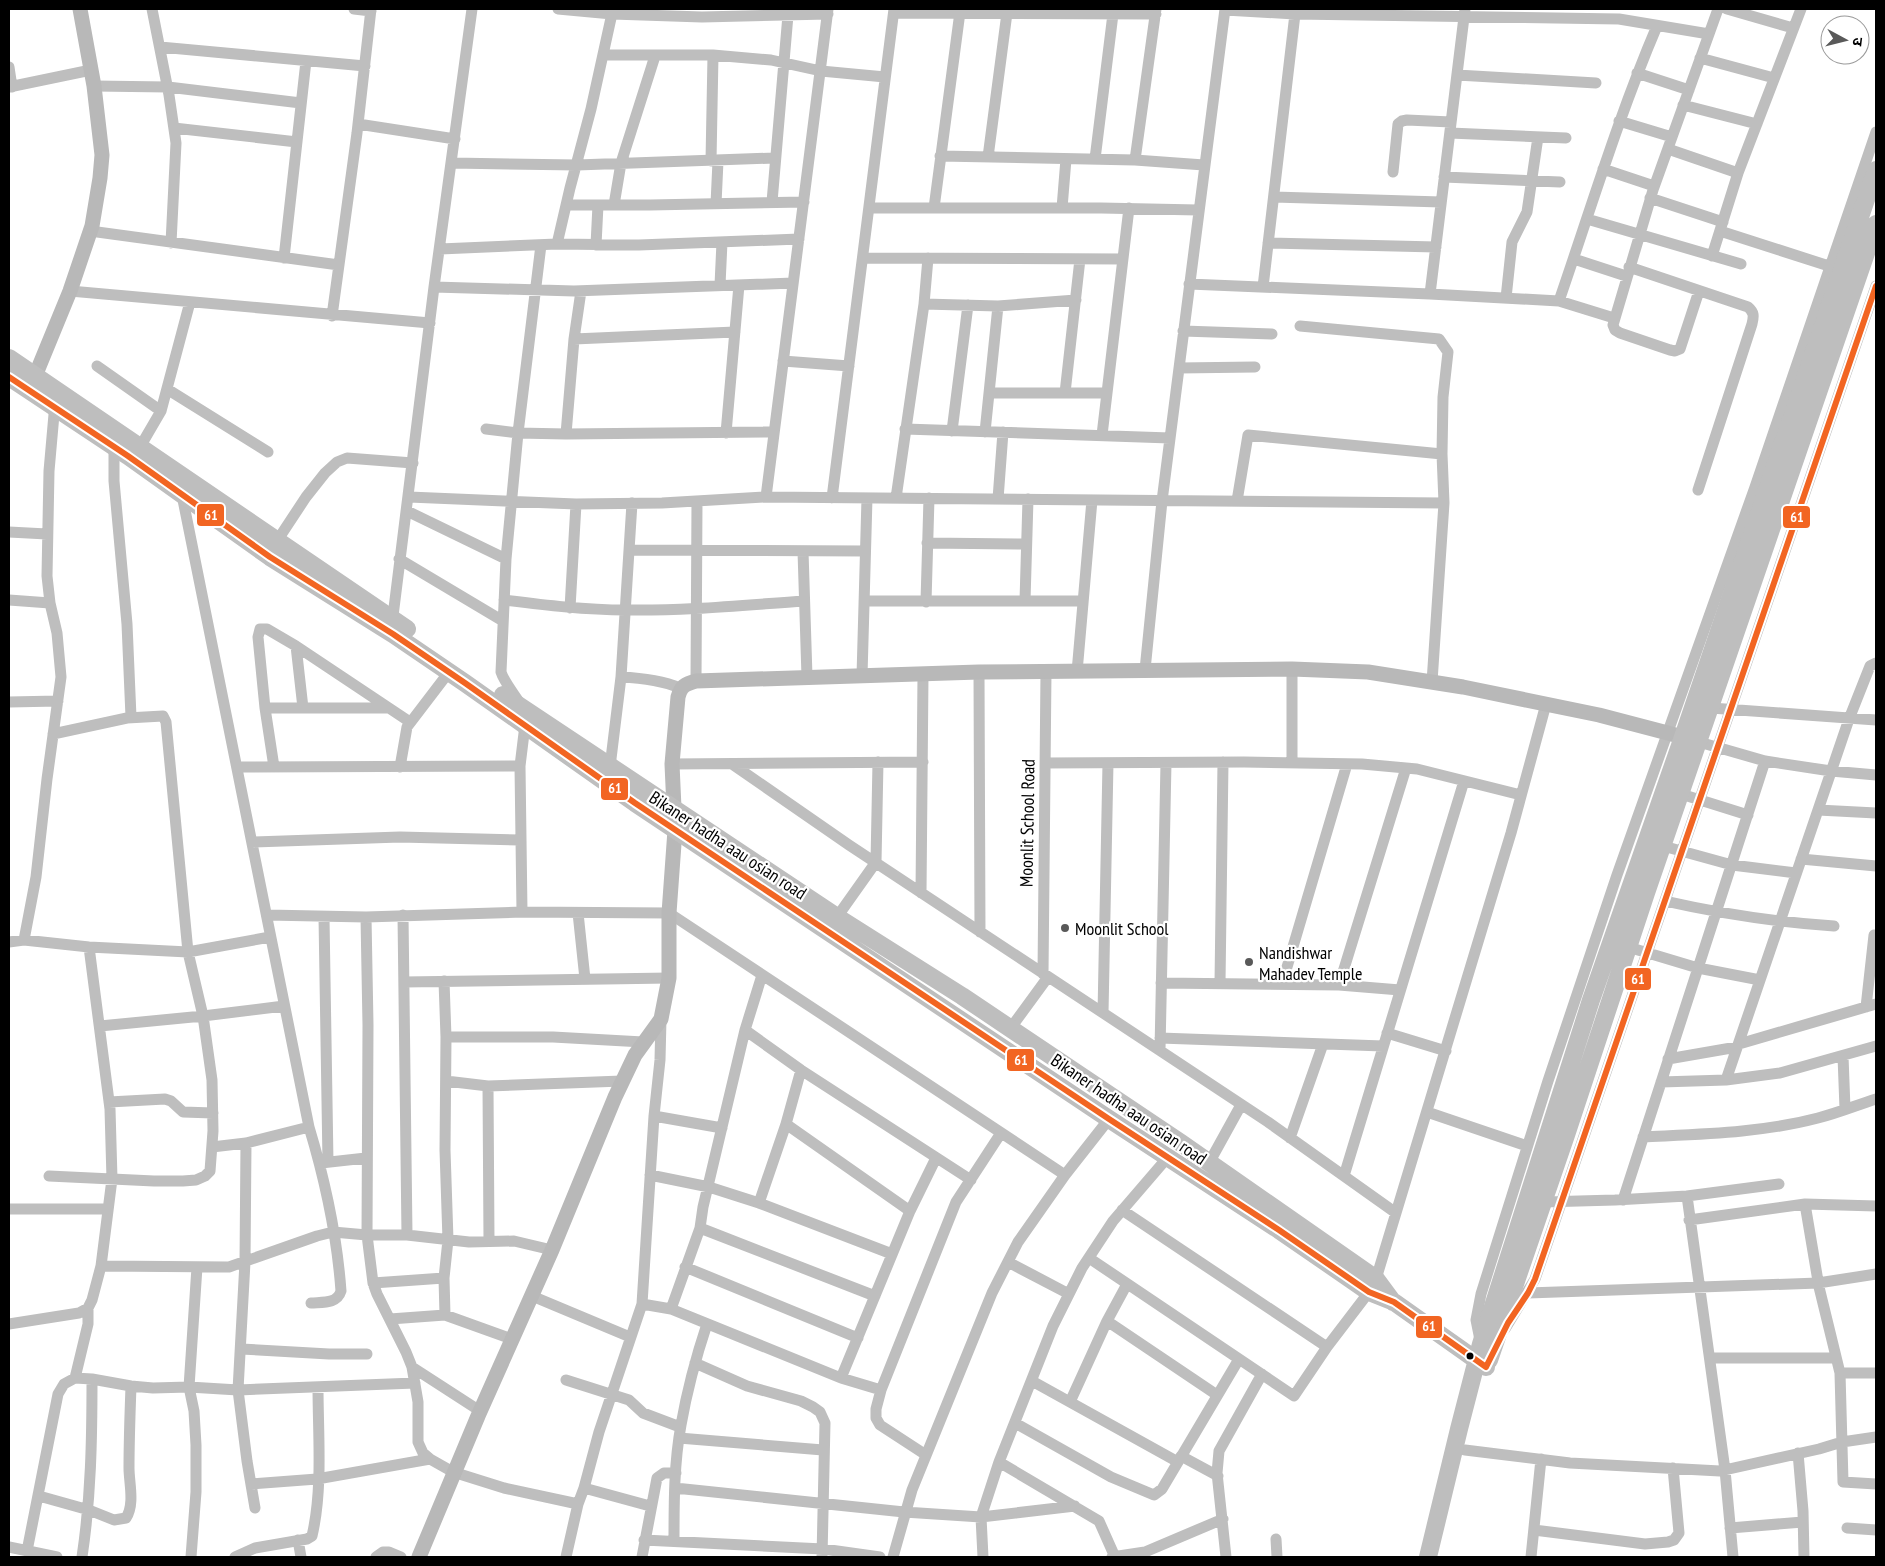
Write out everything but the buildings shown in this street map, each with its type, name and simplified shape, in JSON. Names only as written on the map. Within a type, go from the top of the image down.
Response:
[{"type":"main road","points":[[1428,1557],[1482,1357],[1591,1000],[1684,737],[1753,512],[1876,170]]},
{"type":"main road","points":[[1439,1557],[1465,1450],[1482,1357],[1543,1202],[1681,794],[1684,737],[1710,708],[1876,224]]},
{"type":"main road","name":"Bikaner hadha aau osian road","points":[[9,358],[33,383],[114,446],[277,541],[392,626],[525,717],[675,830],[1279,1230],[1373,1285]]},
{"type":"main road","name":"Bikaner hadha aau osian road","points":[[9,376],[33,383]]},
{"type":"main road","name":"Bikaner hadha aau osian road","points":[[57,400],[140,447],[186,488],[270,557],[392,626],[449,672],[610,767],[837,917],[962,996],[1209,1163],[1394,1302],[1482,1357]]},
{"type":"street","points":[[33,383],[70,291],[90,231],[102,155],[94,86],[80,9]]},
{"type":"street","points":[[152,9],[168,87],[176,142],[171,243]]},
{"type":"street","points":[[332,316],[358,124],[371,10],[354,9]]},
{"type":"street","points":[[392,626],[434,287],[472,9]]},
{"type":"street","points":[[558,9],[702,17],[828,12],[766,498]]},
{"type":"street","points":[[1145,670],[1162,501],[1225,9],[1294,14],[1465,12],[1619,19],[1709,34]]},
{"type":"street","points":[[1699,291],[1680,349],[1675,351],[1620,333],[1613,326],[1650,198],[1718,9]]},
{"type":"street","points":[[1727,9],[1793,28]]},
{"type":"street","points":[[1712,256],[1738,173],[1800,9]]},
{"type":"street","points":[[557,244],[603,56],[612,11]]},
{"type":"street","points":[[832,498],[894,11],[1113,14],[1156,12],[1135,160]]},
{"type":"street","points":[[934,208],[960,12]]},
{"type":"street","points":[[1430,294],[1465,12]]},
{"type":"street","points":[[988,157],[1007,13]]},
{"type":"street","points":[[1095,159],[1113,14]]},
{"type":"street","points":[[1263,287],[1294,14]]},
{"type":"street","points":[[772,202],[774,158],[788,15]]},
{"type":"street","points":[[1559,301],[1619,121],[1657,26]]},
{"type":"street","points":[[160,47],[365,66]]},
{"type":"street","points":[[603,56],[713,56],[771,60],[821,70],[885,78]]},
{"type":"street","points":[[614,205],[621,163],[655,56]]},
{"type":"street","points":[[713,56],[716,204]]},
{"type":"street","points":[[1700,58],[1774,78]]},
{"type":"street","points":[[284,258],[306,60]]},
{"type":"street","points":[[9,68],[10,87],[91,70]]},
{"type":"street","points":[[1637,73],[1689,90]]},
{"type":"street","points":[[1457,75],[1596,83]]},
{"type":"street","points":[[94,86],[168,87],[302,103]]},
{"type":"street","points":[[1683,105],[1757,124]]},
{"type":"street","points":[[1393,172],[1396,129],[1402,121],[1538,137],[1566,138]]},
{"type":"street","points":[[1619,121],[1672,137]]},
{"type":"street","points":[[358,124],[455,139]]},
{"type":"street","points":[[174,128],[297,142]]},
{"type":"street","points":[[1753,512],[1830,266],[1876,132]]},
{"type":"street","points":[[1506,298],[1512,242],[1527,212],[1538,137]]},
{"type":"street","points":[[1668,148],[1738,173]]},
{"type":"street","points":[[940,156],[1135,160],[1204,166]]},
{"type":"street","points":[[452,163],[577,165],[774,158]]},
{"type":"street","points":[[1062,208],[1066,158]]},
{"type":"street","points":[[1603,169],[1654,186]]},
{"type":"street","points":[[1444,177],[1560,182]]},
{"type":"street","points":[[1274,197],[1441,202]]},
{"type":"street","points":[[1650,198],[1722,227],[1830,266]]},
{"type":"street","points":[[566,205],[804,202]]},
{"type":"street","points":[[596,245],[598,205]]},
{"type":"street","points":[[869,208],[1129,208],[1198,210]]},
{"type":"street","points":[[1102,435],[1129,208]]},
{"type":"street","points":[[1587,219],[1741,264]]},
{"type":"street","points":[[90,231],[339,265]]},
{"type":"street","points":[[440,248],[799,239]]},
{"type":"street","points":[[720,286],[722,242]]},
{"type":"street","points":[[1268,243],[1436,247]]},
{"type":"street","points":[[522,912],[520,766],[525,717],[514,692],[503,680],[501,672],[506,559],[518,432],[541,245]]},
{"type":"street","points":[[863,258],[1123,259]]},
{"type":"street","points":[[896,498],[924,304],[928,258]]},
{"type":"street","points":[[1065,393],[1080,259]]},
{"type":"street","points":[[1574,259],[1699,291],[1748,307],[1752,311],[1754,317],[1698,490]]},
{"type":"street","points":[[434,287],[581,291],[794,283]]},
{"type":"street","points":[[1189,284],[1559,301],[1614,318]]},
{"type":"street","points":[[726,433],[739,285]]},
{"type":"street","points":[[1482,1357],[1508,1323],[1535,1279],[1876,286]]},
{"type":"street","points":[[70,291],[430,324]]},
{"type":"street","points":[[566,434],[574,339],[581,291]]},
{"type":"street","points":[[924,304],[998,306],[1076,300]]},
{"type":"street","points":[[140,447],[160,411],[190,302]]},
{"type":"street","points":[[952,431],[968,305]]},
{"type":"street","points":[[985,432],[998,306]]},
{"type":"street","points":[[1300,326],[1439,339],[1448,352],[1443,397],[1442,454],[1444,503],[1432,682]]},
{"type":"street","points":[[1183,331],[1272,334]]},
{"type":"street","points":[[574,339],[734,332]]},
{"type":"street","points":[[783,360],[850,366]]},
{"type":"street","points":[[96,366],[160,411]]},
{"type":"street","points":[[1179,368],[1255,367]]},
{"type":"street","points":[[167,389],[268,452]]},
{"type":"street","points":[[989,393],[1107,393]]},
{"type":"street","points":[[24,940],[36,877],[61,677],[57,633],[50,603],[47,576],[46,534],[57,400]]},
{"type":"street","points":[[486,429],[566,434],[774,432]]},
{"type":"street","points":[[905,429],[1170,438]]},
{"type":"street","points":[[998,499],[1003,432]]},
{"type":"street","points":[[1237,501],[1248,435],[1442,454]]},
{"type":"street","points":[[114,446],[114,481],[127,624],[131,717]]},
{"type":"street","points":[[277,541],[306,497],[325,472],[336,462],[348,458],[413,464]]},
{"type":"street","points":[[186,488],[237,766],[284,1006],[309,1127],[324,1162]]},
{"type":"street","points":[[409,497],[576,504],[766,498],[1444,503]]},
{"type":"street","points":[[862,676],[867,498]]},
{"type":"street","points":[[926,602],[929,498]]},
{"type":"street","points":[[1025,601],[1028,499]]},
{"type":"street","points":[[1077,672],[1092,500]]},
{"type":"street","points":[[696,681],[697,501]]},
{"type":"street","points":[[610,767],[622,677],[632,503]]},
{"type":"street","points":[[570,608],[576,504]]},
{"type":"street","points":[[407,511],[506,559]]},
{"type":"street","points":[[9,532],[46,534]]},
{"type":"street","points":[[927,543],[1026,544]]},
{"type":"street","points":[[629,550],[865,551]]},
{"type":"street","points":[[803,551],[807,677]]},
{"type":"street","points":[[399,559],[503,621]]},
{"type":"street","points":[[9,600],[50,603]]},
{"type":"street","points":[[504,600],[570,608],[626,610],[696,608],[804,601]]},
{"type":"street","points":[[864,600],[926,602],[1083,601]]},
{"type":"street","points":[[274,767],[265,708],[258,632],[260,629],[267,629],[296,646],[410,722]]},
{"type":"street","points":[[296,646],[303,708]]},
{"type":"street","points":[[1726,1080],[1849,719],[1870,666],[1876,663]]},
{"type":"street","points":[[1292,669],[1292,763]]},
{"type":"street","points":[[566,1557],[578,1504],[599,1432],[642,1304],[654,1116],[659,1076],[661,1019],[669,978],[669,913],[675,830],[672,764],[680,688],[685,684],[696,681],[979,672],[1292,669],[1368,672],[1432,682],[1599,714],[1766,760],[1831,771],[1876,775]]},
{"type":"street","points":[[400,767],[406,727],[449,672]]},
{"type":"street","points":[[979,672],[980,932]]},
{"type":"street","name":"Moonlit School Road","points":[[1046,672],[1046,975]]},
{"type":"street","points":[[921,893],[923,675]]},
{"type":"street","points":[[622,677],[651,679],[666,682],[680,688]]},
{"type":"street","points":[[9,702],[58,701]]},
{"type":"street","points":[[1089,1258],[1294,1396],[1327,1347],[1373,1285],[1446,1050],[1546,704]]},
{"type":"street","points":[[265,708],[389,708]]},
{"type":"street","points":[[1710,708],[1876,720]]},
{"type":"street","points":[[49,1176],[154,1181],[196,1180],[205,1176],[210,1171],[213,1113],[212,1080],[203,1016],[188,952],[166,722],[163,716],[131,717],[53,734]]},
{"type":"street","points":[[1482,1357],[1476,1320],[1481,1294],[1528,1146],[1617,875],[1684,737]]},
{"type":"street","points":[[1623,1200],[1766,760]]},
{"type":"street","points":[[837,917],[876,862],[878,762]]},
{"type":"street","points":[[672,764],[923,762]]},
{"type":"street","points":[[1220,983],[1222,762]]},
{"type":"street","points":[[1045,763],[1222,762],[1347,764],[1406,768],[1521,794]]},
{"type":"street","points":[[1103,1013],[1108,763]]},
{"type":"street","points":[[1160,1050],[1166,763]]},
{"type":"street","points":[[732,764],[921,893],[1242,1105],[1396,1212]]},
{"type":"street","points":[[1282,984],[1347,764]]},
{"type":"street","points":[[237,766],[520,766]]},
{"type":"street","points":[[1339,985],[1406,768]]},
{"type":"street","points":[[1344,1176],[1464,780]]},
{"type":"street","points":[[1681,794],[1748,815]]},
{"type":"street","points":[[1818,810],[1876,813]]},
{"type":"street","points":[[252,842],[400,837],[520,840]]},
{"type":"street","points":[[1663,846],[1732,865],[1796,873]]},
{"type":"street","points":[[1801,859],[1876,866]]},
{"type":"street","points":[[1665,901],[1716,912],[1780,922],[1834,926]]},
{"type":"street","points":[[267,915],[366,917],[522,912],[669,913],[1065,1175]]},
{"type":"street","points":[[578,913],[585,979]]},
{"type":"street","points":[[403,915],[406,1235]]},
{"type":"street","points":[[311,1303],[334,1301],[342,1291],[324,1162],[324,917]]},
{"type":"street","points":[[366,917],[368,1016],[367,1235],[373,1283],[412,1367],[418,1402],[418,1442],[423,1453],[430,1459],[454,1472],[504,1488],[578,1504]]},
{"type":"street","points":[[1668,1059],[1737,1047],[1739,1044],[1871,1005],[1874,935]]},
{"type":"street","points":[[9,942],[24,940],[188,952],[270,937]]},
{"type":"street","points":[[76,1378],[89,1316],[88,1308],[101,1266],[112,1179],[109,1102],[90,946]]},
{"type":"street","points":[[1628,947],[1698,968],[1760,980]]},
{"type":"street","points":[[671,1309],[700,1228],[746,1030],[762,975]]},
{"type":"street","points":[[1010,1029],[1046,975]]},
{"type":"street","points":[[404,982],[669,978]]},
{"type":"street","points":[[444,981],[446,1037],[445,1150],[448,1240],[444,1278],[445,1315]]},
{"type":"street","points":[[1161,983],[1339,985],[1400,990]]},
{"type":"street","points":[[100,1026],[284,1006]]},
{"type":"street","points":[[421,1556],[454,1472],[552,1250],[622,1081],[643,1042],[661,1019]]},
{"type":"street","points":[[746,1030],[801,1070],[971,1180]]},
{"type":"street","points":[[1387,1033],[1446,1050]]},
{"type":"street","points":[[446,1037],[553,1037],[643,1042]]},
{"type":"street","points":[[1160,1038],[1383,1046]]},
{"type":"street","points":[[1290,1138],[1323,1044]]},
{"type":"street","points":[[1661,1082],[1726,1080],[1780,1073],[1876,1046]]},
{"type":"street","points":[[1843,1056],[1845,1109]]},
{"type":"street","points":[[759,1203],[786,1124],[801,1070]]},
{"type":"street","points":[[446,1081],[488,1086],[622,1081]]},
{"type":"street","points":[[488,1086],[489,1241]]},
{"type":"street","points":[[109,1102],[165,1099],[171,1101],[183,1112],[213,1113]]},
{"type":"street","points":[[1643,1137],[1710,1134],[1768,1128],[1818,1118],[1876,1099]]},
{"type":"street","points":[[1209,1163],[1242,1105]]},
{"type":"street","points":[[1427,1112],[1528,1146]]},
{"type":"street","points":[[654,1116],[722,1128]]},
{"type":"street","points":[[893,1557],[904,1512],[992,1293],[1018,1242],[1065,1175],[1109,1119]]},
{"type":"street","points":[[786,1124],[910,1211]]},
{"type":"street","points":[[212,1148],[246,1143],[309,1127]]},
{"type":"street","points":[[926,1455],[880,1425],[876,1418],[876,1409],[881,1390],[956,1202],[1001,1133]]},
{"type":"street","points":[[246,1143],[245,1262],[238,1390],[255,1508]]},
{"type":"street","points":[[983,1557],[980,1517],[999,1462],[1054,1326],[1089,1258],[1122,1210],[1168,1157]]},
{"type":"street","points":[[324,1162],[366,1158]]},
{"type":"street","points":[[840,1378],[910,1211],[936,1158]]},
{"type":"street","points":[[650,1175],[709,1187],[759,1203],[892,1254]]},
{"type":"street","points":[[1543,1202],[1687,1196],[1779,1184]]},
{"type":"street","points":[[1687,1196],[1689,1220],[1711,1358],[1725,1470],[1733,1557]]},
{"type":"street","points":[[1689,1220],[1805,1204],[1876,1206]]},
{"type":"street","points":[[1805,1204],[1818,1283],[1840,1373],[1843,1482],[1876,1484]]},
{"type":"street","points":[[9,1209],[108,1209]]},
{"type":"street","points":[[1122,1210],[1327,1347]]},
{"type":"street","points":[[700,1228],[875,1296]]},
{"type":"street","points":[[101,1266],[228,1267],[333,1232],[367,1235],[406,1235],[448,1240],[514,1241],[552,1250]]},
{"type":"street","points":[[1008,1262],[1069,1294]]},
{"type":"street","points":[[192,1557],[196,1492],[196,1445],[194,1411],[188,1387],[197,1267]]},
{"type":"street","points":[[685,1267],[858,1338]]},
{"type":"street","points":[[1528,1293],[1818,1283],[1876,1274]]},
{"type":"street","points":[[373,1283],[444,1278]]},
{"type":"street","points":[[1070,1402],[1107,1321],[1128,1284]]},
{"type":"street","points":[[532,1296],[630,1337]]},
{"type":"street","points":[[642,1304],[671,1309],[840,1378],[881,1390]]},
{"type":"street","points":[[9,1324],[79,1313],[88,1308]]},
{"type":"street","points":[[390,1319],[445,1315],[512,1339]]},
{"type":"street","points":[[1107,1321],[1217,1395]]},
{"type":"street","points":[[674,1541],[675,1488],[680,1432],[695,1363],[707,1324]]},
{"type":"street","points":[[241,1349],[329,1354],[367,1354]]},
{"type":"street","points":[[1015,1422],[1111,1478],[1154,1495],[1162,1489],[1239,1358]]},
{"type":"street","points":[[1711,1358],[1836,1358]]},
{"type":"street","points":[[695,1363],[747,1386],[801,1401],[813,1406],[820,1412],[825,1423],[823,1450],[823,1553]]},
{"type":"street","points":[[412,1367],[480,1411]]},
{"type":"street","points":[[1840,1373],[1876,1373]]},
{"type":"street","points":[[1226,1557],[1218,1476],[1219,1451],[1262,1374]]},
{"type":"street","points":[[27,1552],[58,1394],[64,1384],[76,1378],[153,1388],[188,1387],[238,1390],[415,1383]]},
{"type":"street","points":[[82,1557],[92,1474],[92,1379]]},
{"type":"street","points":[[566,1380],[629,1400],[643,1413],[680,1432],[823,1450]]},
{"type":"street","points":[[1032,1381],[1180,1459],[1218,1476]]},
{"type":"street","points":[[39,1496],[89,1510],[114,1520],[126,1518],[129,1513],[131,1386]]},
{"type":"street","points":[[235,1557],[255,1548],[307,1539],[312,1536],[318,1479],[318,1387]]},
{"type":"street","points":[[1465,1450],[1570,1463],[1725,1470],[1842,1442],[1876,1437]]},
{"type":"street","points":[[1798,1453],[1804,1557]]},
{"type":"street","points":[[251,1484],[318,1479],[430,1459]]},
{"type":"street","points":[[1531,1557],[1541,1459]]},
{"type":"street","points":[[999,1462],[1099,1521],[1113,1557],[1145,1552],[1223,1519]]},
{"type":"street","points":[[1534,1530],[1645,1544],[1674,1540],[1679,1533],[1673,1468]]},
{"type":"street","points":[[642,1557],[650,1506],[657,1478],[664,1473],[676,1473]]},
{"type":"street","points":[[584,1488],[650,1506]]},
{"type":"street","points":[[675,1488],[904,1512],[980,1517],[1074,1506]]},
{"type":"street","points":[[1730,1528],[1803,1522]]},
{"type":"street","points":[[1847,1528],[1876,1530]]},
{"type":"street","points":[[1276,1539],[1277,1557]]},
{"type":"street","points":[[298,1540],[301,1557]]},
{"type":"street","points":[[644,1540],[880,1557]]},
{"type":"street","points":[[9,1547],[56,1557]]},
{"type":"street","points":[[376,1557],[383,1552],[389,1552],[401,1557]]},
{"type":"transit line","name":"61","points":[[9,377],[128,456],[270,557],[393,634],[635,803],[1279,1230],[1369,1292],[1394,1302],[1486,1367],[1508,1323],[1535,1279],[1876,286]]},
{"type":"place","name":"Moonlit School","points":[[1065,928]]},
{"type":"place","name":"Nandishwar Mahadev Temple","points":[[1249,962]]}]
